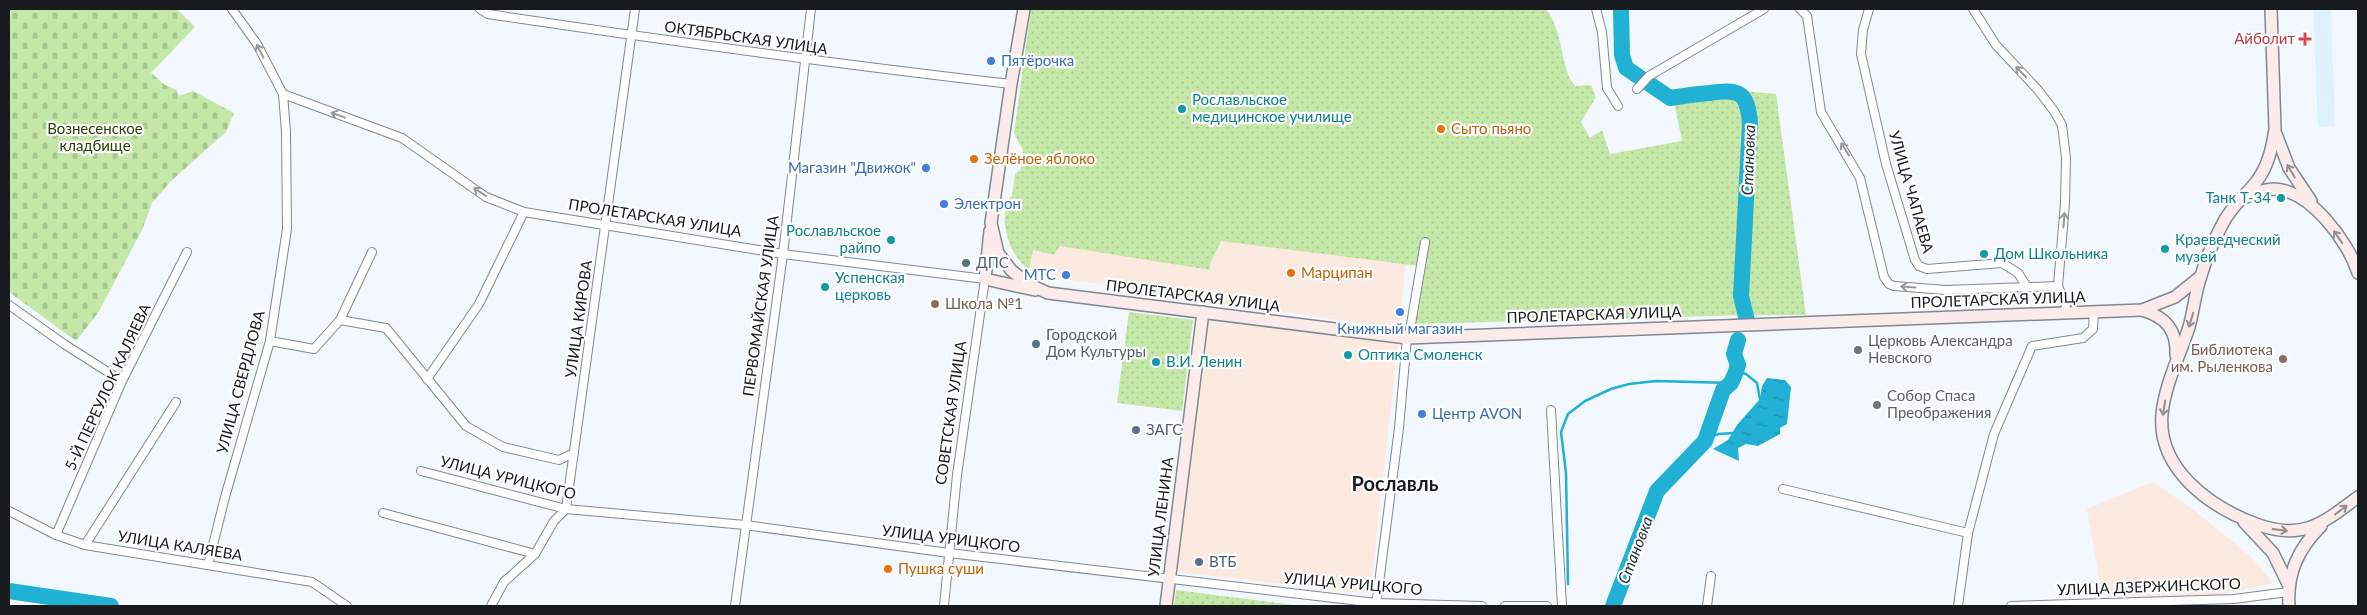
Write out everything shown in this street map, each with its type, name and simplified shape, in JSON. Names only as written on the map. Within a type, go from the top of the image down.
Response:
[{"type":"main road","name":"СОВЕТСКАЯ УЛИЦА","points":[[985,279],[1011,84],[1024,9]]},
{"type":"main road","points":[[2271,9],[2275,129],[2278,145],[2289,168],[2316,209],[2343,242],[2358,270]]},
{"type":"main road","points":[[2275,129],[2272,148],[2263,172],[2222,225],[2200,277],[2194,309],[2176,361],[2162,414],[2162,434],[2167,451],[2184,478],[2202,493],[2237,516],[2251,528],[2273,553],[2288,589],[2289,606]]},
{"type":"main road","points":[[2240,200],[2253,194],[2273,189],[2287,191],[2316,209]]},
{"type":"main road","name":"СОВЕТСКАЯ УЛИЦА","points":[[991,223],[998,253]]},
{"type":"main road","name":"ПРОЛЕТАРСКАЯ УЛИЦА","points":[[998,253],[1011,270],[1028,284],[1048,293]]},
{"type":"main road","name":"ПРОЛЕТАРСКАЯ УЛИЦА","points":[[985,279],[1048,293],[1407,338],[2142,310],[2175,297],[2200,277]]},
{"type":"main road","name":"ПРОЛЕТАРСКАЯ УЛИЦА","points":[[2142,310],[2162,318],[2169,324],[2174,335],[2176,361]]},
{"type":"main road","name":"УЛИЦА ЛЕНИНА","points":[[1166,606],[1203,312]]},
{"type":"main road","points":[[2288,589],[2299,553],[2324,522],[2358,497]]},
{"type":"main road","points":[[2237,516],[2282,531],[2302,530],[2324,522]]},
{"type":"street","name":"УЛИЦА СВЕРДЛОВА","points":[[208,565],[225,497],[270,340],[287,229],[286,132],[283,94],[257,44],[232,9]]},
{"type":"street","name":"ОКТЯБРЬСКАЯ УЛИЦА","points":[[480,9],[488,14],[632,36],[804,60],[1011,84]]},
{"type":"street","name":"УЛИЦА КИРОВА","points":[[566,510],[635,9]]},
{"type":"street","name":"ПЕРВОМАЙСКАЯ УЛИЦА","points":[[735,606],[783,254],[811,9]]},
{"type":"street","points":[[1596,9],[1602,32],[1607,88],[1618,106]]},
{"type":"street","points":[[1637,89],[1649,76],[1764,9]]},
{"type":"street","points":[[1800,9],[1807,16],[1821,112],[1860,178],[1884,277],[1889,284],[1946,290],[2058,286]]},
{"type":"street","name":"УЛИЦА ЧАПАЕВА","points":[[1869,9],[1863,30],[1860,54],[1886,164],[1915,260],[1919,266],[1927,269],[2002,263],[2018,273],[2027,287]]},
{"type":"street","points":[[1973,9],[1996,45],[2038,90],[2054,111],[2062,126],[2066,158],[2058,286],[2066,304],[2065,312]]},
{"type":"street","name":"ПРОЛЕТАРСКАЯ УЛИЦА","points":[[283,94],[402,138],[486,197],[524,212],[783,254],[985,279]]},
{"type":"street","points":[[427,379],[479,304],[524,212]]},
{"type":"street","points":[[1376,604],[1399,428],[1407,338],[1426,242]]},
{"type":"street","name":"5-Й ПЕРЕУЛОК КАЛЯЕВА","points":[[56,535],[122,381],[187,252]]},
{"type":"street","points":[[270,340],[314,349],[340,320],[372,252]]},
{"type":"street","name":"СОВЕТСКАЯ УЛИЦА","points":[[944,606],[957,475],[985,279]]},
{"type":"street","points":[[9,305],[64,344],[122,381]]},
{"type":"street","points":[[1958,606],[1968,533],[1994,434],[2032,346],[2083,338],[2093,329],[2094,311]]},
{"type":"street","points":[[340,320],[386,328],[466,426],[503,447],[559,460],[574,453]]},
{"type":"street","points":[[85,545],[176,402]]},
{"type":"street","points":[[1551,410],[1562,606]]},
{"type":"street","name":"УЛИЦА УРИЦКОГО","points":[[421,471],[566,510],[745,525],[949,553],[1376,604],[1482,606]]},
{"type":"street","points":[[1783,489],[1968,533]]},
{"type":"street","points":[[491,606],[504,582],[535,554],[554,521],[566,510]]},
{"type":"street","name":"УЛИЦА КАЛЯЕВА","points":[[9,511],[56,535],[85,545],[312,582],[347,606]]},
{"type":"street","points":[[383,513],[535,554]]},
{"type":"street","points":[[1707,606],[1711,576]]},
{"type":"street","name":"УЛИЦА ДЗЕРЖИНСКОГО","points":[[2011,606],[2234,599],[2288,589]]},
{"type":"street","points":[[1505,606],[1547,606]]},
{"type":"shaded area","points":[[2313,9],[2331,9],[2335,126],[2318,127]]},
{"type":"shaded area","points":[[1221,241],[1406,264],[1399,329],[1053,277],[1036,273],[1030,267],[1033,250],[1060,245],[1210,270],[1210,264]]},
{"type":"shaded area","points":[[1208,321],[1398,344],[1370,594],[1177,572]]},
{"type":"shaded area","points":[[2153,482],[2195,511],[2250,556],[2273,583],[2220,595],[2182,598],[2102,594],[2087,509]]},
{"type":"green space","name":"Вознесенское кладбище","points":[[9,9],[177,9],[195,27],[151,73],[165,85],[177,90],[179,96],[193,91],[234,113],[226,132],[171,181],[152,203],[142,230],[98,313],[76,341],[9,292]]},
{"type":"green space","points":[[1031,9],[1546,9],[1556,28],[1570,79],[1575,86],[1591,85],[1596,97],[1581,122],[1590,138],[1602,130],[1610,154],[1682,141],[1673,97],[1731,90],[1776,94],[1806,315],[1414,324],[1419,266],[1221,241],[1210,264],[1210,270],[1060,246],[1054,255],[1033,250],[1029,270],[1011,247],[1006,230],[1005,211],[1006,201],[1012,196],[1015,174],[1021,169],[1023,150],[1014,133]]},
{"type":"green space","points":[[1129,312],[1193,320],[1182,411],[1117,403]]},
{"type":"green space","points":[[1176,590],[1302,606],[1174,606]]},
{"type":"water","points":[[1767,378],[1785,380],[1791,387],[1787,424],[1780,428],[1780,434],[1758,446],[1746,444],[1738,448],[1739,461],[1713,449],[1728,440],[1737,425],[1760,399],[1762,386]]},
{"type":"waterway","name":"Становка","points":[[1621,9],[1622,55],[1626,68],[1670,98],[1734,92],[1740,94],[1747,104],[1750,123],[1741,296],[1747,321]]},
{"type":"waterway","name":"Становка","points":[[1613,606],[1657,491],[1705,441],[1723,390],[1731,383],[1738,365],[1734,354],[1738,340]]},
{"type":"waterway","points":[[1736,371],[1746,374],[1757,383],[1760,399]]},
{"type":"waterway","points":[[1568,584],[1566,473],[1561,432],[1568,414],[1585,401],[1611,389],[1629,384],[1656,381],[1731,383]]},
{"type":"waterway","points":[[1706,438],[1719,434],[1733,433]]},
{"type":"waterway","points":[[9,591],[111,606]]},
{"type":"place","name":"Айболит","points":[[2305,39]]},
{"type":"place","name":"Пятёрочка","points":[[991,61]]},
{"type":"place","name":"Рославльское медицинское училище","points":[[1182,109]]},
{"type":"place","name":"Сыто пьяно","points":[[1441,129]]},
{"type":"place","name":"Зелёное яблоко","points":[[974,159]]},
{"type":"place","name":"Магазин \"Движок\"","points":[[926,168]]},
{"type":"place","name":"Танк Т-34","points":[[2281,198]]},
{"type":"place","name":"Электрон","points":[[944,204]]},
{"type":"place","name":"Рославльское райпо","points":[[891,240]]},
{"type":"place","name":"Краеведческий музей","points":[[2165,249]]},
{"type":"place","name":"Дом Школьника","points":[[1984,254]]},
{"type":"place","name":"ДПС","points":[[966,263]]},
{"type":"place","name":"Марципан","points":[[1291,273]]},
{"type":"place","name":"МТС","points":[[1066,275]]},
{"type":"place","name":"Успенская церковь","points":[[825,287]]},
{"type":"place","name":"Школа №1","points":[[935,304]]},
{"type":"place","name":"Книжный магазин","points":[[1400,312]]},
{"type":"place","name":"Городской Дом Культуры","points":[[1036,344]]},
{"type":"place","name":"Церковь Александра Невского","points":[[1858,350]]},
{"type":"place","name":"Оптика Смоленск","points":[[1348,355]]},
{"type":"place","name":"Библиотека им. Рыленкова","points":[[2283,359]]},
{"type":"place","name":"В.И. Ленин","points":[[1156,362]]},
{"type":"place","name":"Собор Спаса Преображения","points":[[1877,405]]},
{"type":"place","name":"Центр AVON","points":[[1422,414]]},
{"type":"place","name":"ЗАГС","points":[[1136,430]]},
{"type":"place","name":"ВТБ","points":[[1199,562]]},
{"type":"place","name":"Пушка суши","points":[[888,569]]},
{"type":"district","name":"Рославль","points":[[1395,484]]}]
